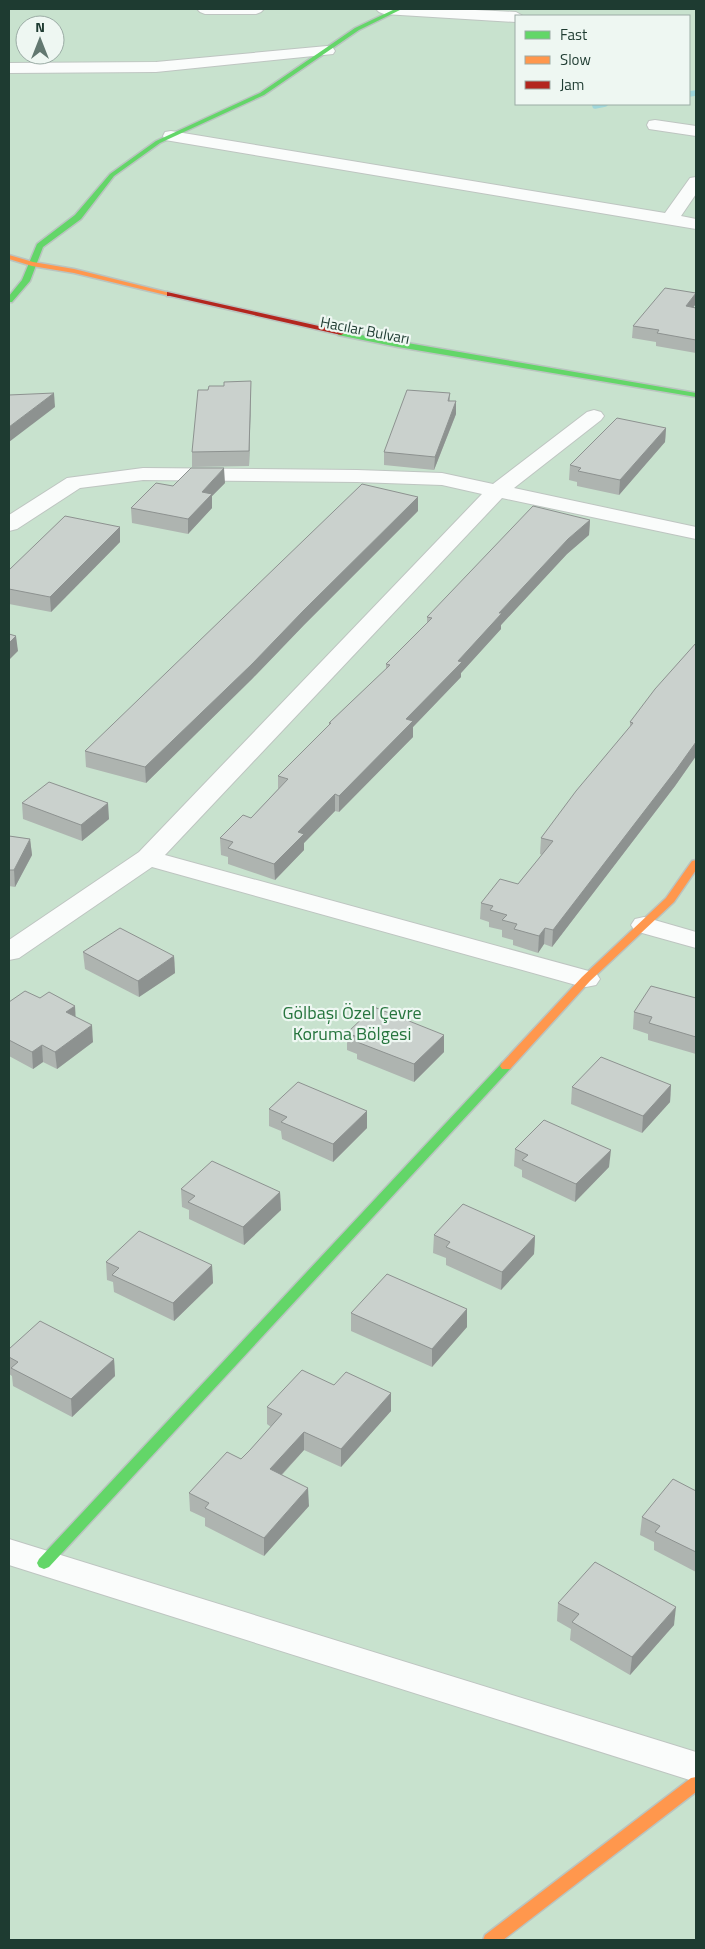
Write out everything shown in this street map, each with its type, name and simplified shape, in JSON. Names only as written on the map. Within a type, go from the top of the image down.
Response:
[{"type":"street","points":[[204,9],[256,9]]},
{"type":"street","points":[[9,300],[26,281],[40,246],[78,217],[112,175],[158,142],[262,94],[357,29],[393,9],[515,17]]},
{"type":"street","points":[[9,68],[156,67],[327,51]]},
{"type":"street","points":[[655,125],[696,131]]},
{"type":"street","points":[[171,136],[696,224]]},
{"type":"street","points":[[669,220],[696,182]]},
{"type":"street","name":"Hacılar Bulvarı","points":[[9,257],[66,278],[187,307],[298,332],[529,379]]},
{"type":"street","name":"Hacılar Bulvarı","points":[[32,264],[58,267],[243,311],[390,343],[696,395]]},
{"type":"street","points":[[9,952],[148,858],[497,490],[594,416]]},
{"type":"street","points":[[9,524],[74,482],[143,474],[357,476],[442,479],[696,533]]},
{"type":"street","points":[[148,858],[586,979]]},
{"type":"street","points":[[44,1563],[586,979],[670,900],[696,863]]},
{"type":"street","points":[[644,925],[696,940]]},
{"type":"street","points":[[9,1552],[696,1767]]},
{"type":"street","points":[[491,1940],[696,1783]]},
{"type":"green space","name":"Gölbaşı Özel Çevre Koruma Bölgesi","points":[[9,9],[696,9],[696,1940],[9,1940]]},
{"type":"building","points":[[665,288],[696,293],[686,306],[696,308],[696,340],[657,333],[659,330],[633,326]]},
{"type":"building","points":[[251,381],[249,451],[192,452],[198,390],[208,390],[209,386],[224,386],[224,382]]},
{"type":"building","points":[[407,390],[450,393],[448,401],[456,401],[435,457],[384,452]]},
{"type":"building","points":[[54,393],[9,427],[9,395]]},
{"type":"building","points":[[617,418],[666,428],[620,480],[578,471],[581,468],[570,465]]},
{"type":"building","points":[[191,468],[224,468],[202,492],[212,494],[188,519],[131,508],[156,483],[173,486]]},
{"type":"building","points":[[362,484],[418,497],[252,664],[145,767],[85,751]]},
{"type":"building","points":[[533,506],[590,520],[568,539],[499,613],[502,613],[458,661],[462,662],[406,719],[413,721],[339,796],[335,794],[298,832],[304,834],[274,864],[228,848],[233,842],[220,838],[243,815],[251,818],[288,779],[278,776],[331,723],[329,723],[390,665],[386,664],[432,618],[427,617]]},
{"type":"building","points":[[65,516],[120,527],[50,597],[9,589],[9,570]]},
{"type":"building","points":[[9,634],[16,636],[9,643]]},
{"type":"building","points":[[696,643],[696,742],[553,930],[545,928],[539,936],[514,929],[517,924],[502,920],[507,915],[490,910],[493,906],[481,903],[500,879],[518,884],[553,841],[541,838],[576,791],[633,723],[630,722],[655,689]]},
{"type":"building","points":[[49,782],[108,803],[81,825],[22,803]]},
{"type":"building","points":[[9,836],[30,839],[14,870],[9,870]]},
{"type":"building","points":[[120,928],[174,956],[138,981],[83,952]]},
{"type":"building","points":[[651,986],[696,998],[696,1037],[649,1023],[652,1017],[634,1012]]},
{"type":"building","points":[[25,991],[40,998],[49,992],[75,1006],[66,1012],[92,1025],[55,1052],[42,1045],[32,1052],[9,1040],[9,1002]]},
{"type":"building","points":[[374,1007],[444,1035],[414,1064],[357,1042],[360,1038],[347,1033]]},
{"type":"building","points":[[601,1057],[671,1085],[643,1116],[572,1087]]},
{"type":"building","points":[[298,1082],[367,1111],[333,1144],[281,1122],[287,1117],[269,1109]]},
{"type":"building","points":[[544,1120],[611,1150],[576,1184],[522,1160],[528,1155],[515,1149]]},
{"type":"building","points":[[212,1161],[280,1192],[243,1227],[188,1202],[195,1196],[181,1189]]},
{"type":"building","points":[[463,1204],[535,1236],[502,1272],[446,1247],[450,1242],[434,1235]]},
{"type":"building","points":[[139,1231],[212,1265],[173,1303],[112,1275],[119,1268],[106,1262]]},
{"type":"building","points":[[387,1274],[467,1309],[432,1349],[351,1313]]},
{"type":"building","points":[[40,1321],[114,1359],[71,1399],[11,1368],[18,1362],[9,1357],[9,1349]]},
{"type":"building","points":[[302,1370],[334,1385],[346,1372],[391,1393],[341,1449],[304,1432],[270,1469],[308,1488],[264,1538],[205,1508],[209,1503],[189,1493],[227,1452],[241,1459],[250,1450],[282,1414],[267,1407]]},
{"type":"building","points":[[673,1479],[696,1491],[696,1552],[655,1532],[660,1526],[642,1517]]},
{"type":"building","points":[[595,1562],[676,1607],[632,1657],[572,1622],[579,1614],[558,1603]]},
{"type":"waterway","points":[[690,94],[696,93]]},
{"type":"waterway","points":[[595,106],[600,105]]},
{"type":"traffic: fast","points":[[9,300],[26,281],[40,246],[78,217],[112,175],[158,142],[262,94],[357,29],[399,9]]},
{"type":"traffic: fast","points":[[341,333],[398,345],[696,395]]},
{"type":"traffic: fast","points":[[44,1563],[506,1066]]},
{"type":"traffic: slow","points":[[9,257],[32,264],[74,271],[170,294]]},
{"type":"traffic: slow","points":[[506,1066],[586,979],[670,900],[696,863]]},
{"type":"traffic: slow","points":[[491,1940],[696,1783]]},
{"type":"traffic: jam","points":[[170,294],[341,333]]}]
